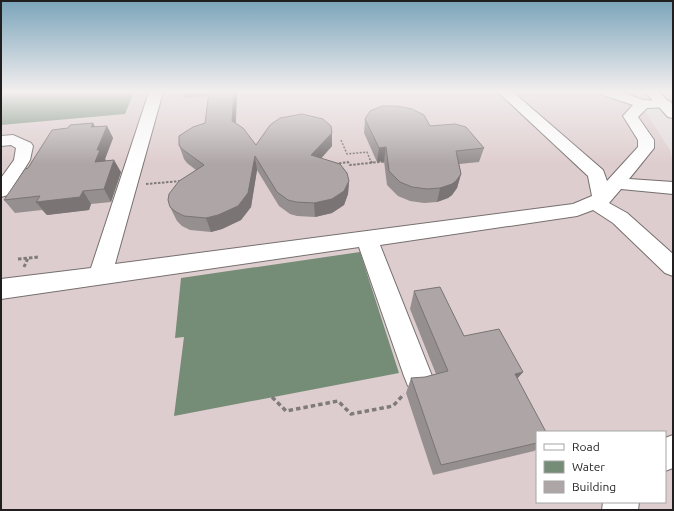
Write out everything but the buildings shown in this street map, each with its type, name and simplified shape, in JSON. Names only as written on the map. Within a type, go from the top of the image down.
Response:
[{"type":"lane","points":[[100,276],[149,116]]},
{"type":"lane","points":[[532,116],[597,174],[599,201],[620,218],[673,267]]},
{"type":"lane","points":[[1,289],[577,210],[599,201],[617,183],[646,148],[646,140],[630,116]]},
{"type":"lane","points":[[1,140],[13,140],[25,146],[22,160],[1,191]]},
{"type":"lane","points":[[617,183],[673,188]]},
{"type":"lane","points":[[367,239],[418,376]]},
{"type":"path","points":[[341,140],[347,154],[367,152],[372,163]]},
{"type":"path","points":[[334,164],[348,162],[350,165],[395,160]]},
{"type":"path","points":[[127,186],[187,180]]},
{"type":"path","points":[[18,259],[39,257]]},
{"type":"path","points":[[272,397],[286,411],[338,401],[351,414],[394,406],[418,376]]},
{"type":"shaded area","points":[[1,116],[648,116],[670,150],[673,163],[673,510],[1,510]]},
{"type":"water","points":[[1,116],[104,116],[1,125]]},
{"type":"water","points":[[360,252],[399,373],[174,416],[184,337],[175,338],[181,278]]}]
